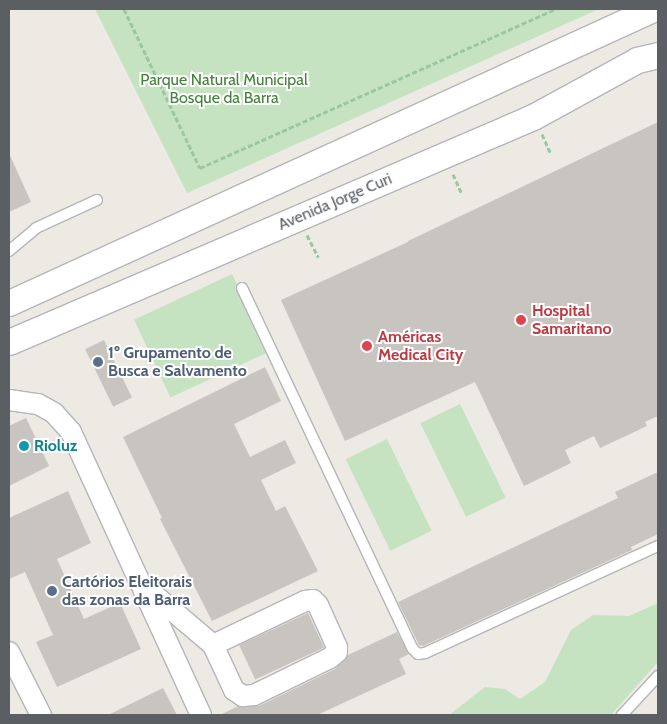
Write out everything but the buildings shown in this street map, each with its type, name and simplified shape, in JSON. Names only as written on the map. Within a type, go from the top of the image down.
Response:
[{"type":"street","points":[[9,303],[653,9]]},
{"type":"street","points":[[615,26],[652,60]]},
{"type":"street","name":"Avenida Jorge Curi","points":[[9,342],[533,117],[652,60]]},
{"type":"street","points":[[9,400],[38,404],[54,412],[71,432],[201,715]]},
{"type":"street","points":[[140,583],[213,645],[234,690],[243,696],[254,695],[330,658],[337,652],[337,647],[318,606],[312,600],[305,601],[213,645]]},
{"type":"street","points":[[9,652],[41,715]]},
{"type":"lane","points":[[9,251],[36,228],[97,200]]},
{"type":"lane","points":[[242,288],[413,649],[418,654],[426,653],[658,546]]},
{"type":"lane","points":[[622,715],[658,676]]},
{"type":"path","points":[[124,9],[200,168],[556,9]]},
{"type":"green space","name":"Parque Natural Municipal Bosque da Barra","points":[[95,9],[599,9],[187,193]]},
{"type":"green space","points":[[232,274],[268,352],[170,398],[134,320]]},
{"type":"green space","points":[[460,404],[506,497],[466,517],[420,423]]},
{"type":"green space","points":[[387,439],[432,531],[390,551],[346,459]]},
{"type":"green space","points":[[658,603],[658,662],[611,715],[449,715],[485,687],[505,689],[520,699],[545,682],[571,630],[593,615],[629,616]]},
{"type":"place","name":"Hospital Samaritano","points":[[521,320]]},
{"type":"place","name":"Américas Medical City","points":[[367,346]]},
{"type":"place","name":"1º Grupamento de Busca e Salvamento","points":[[98,362]]},
{"type":"place","name":"Rioluz","points":[[24,446]]},
{"type":"place","name":"Cartórios Eleitorais das zonas da Barra","points":[[52,591]]}]
